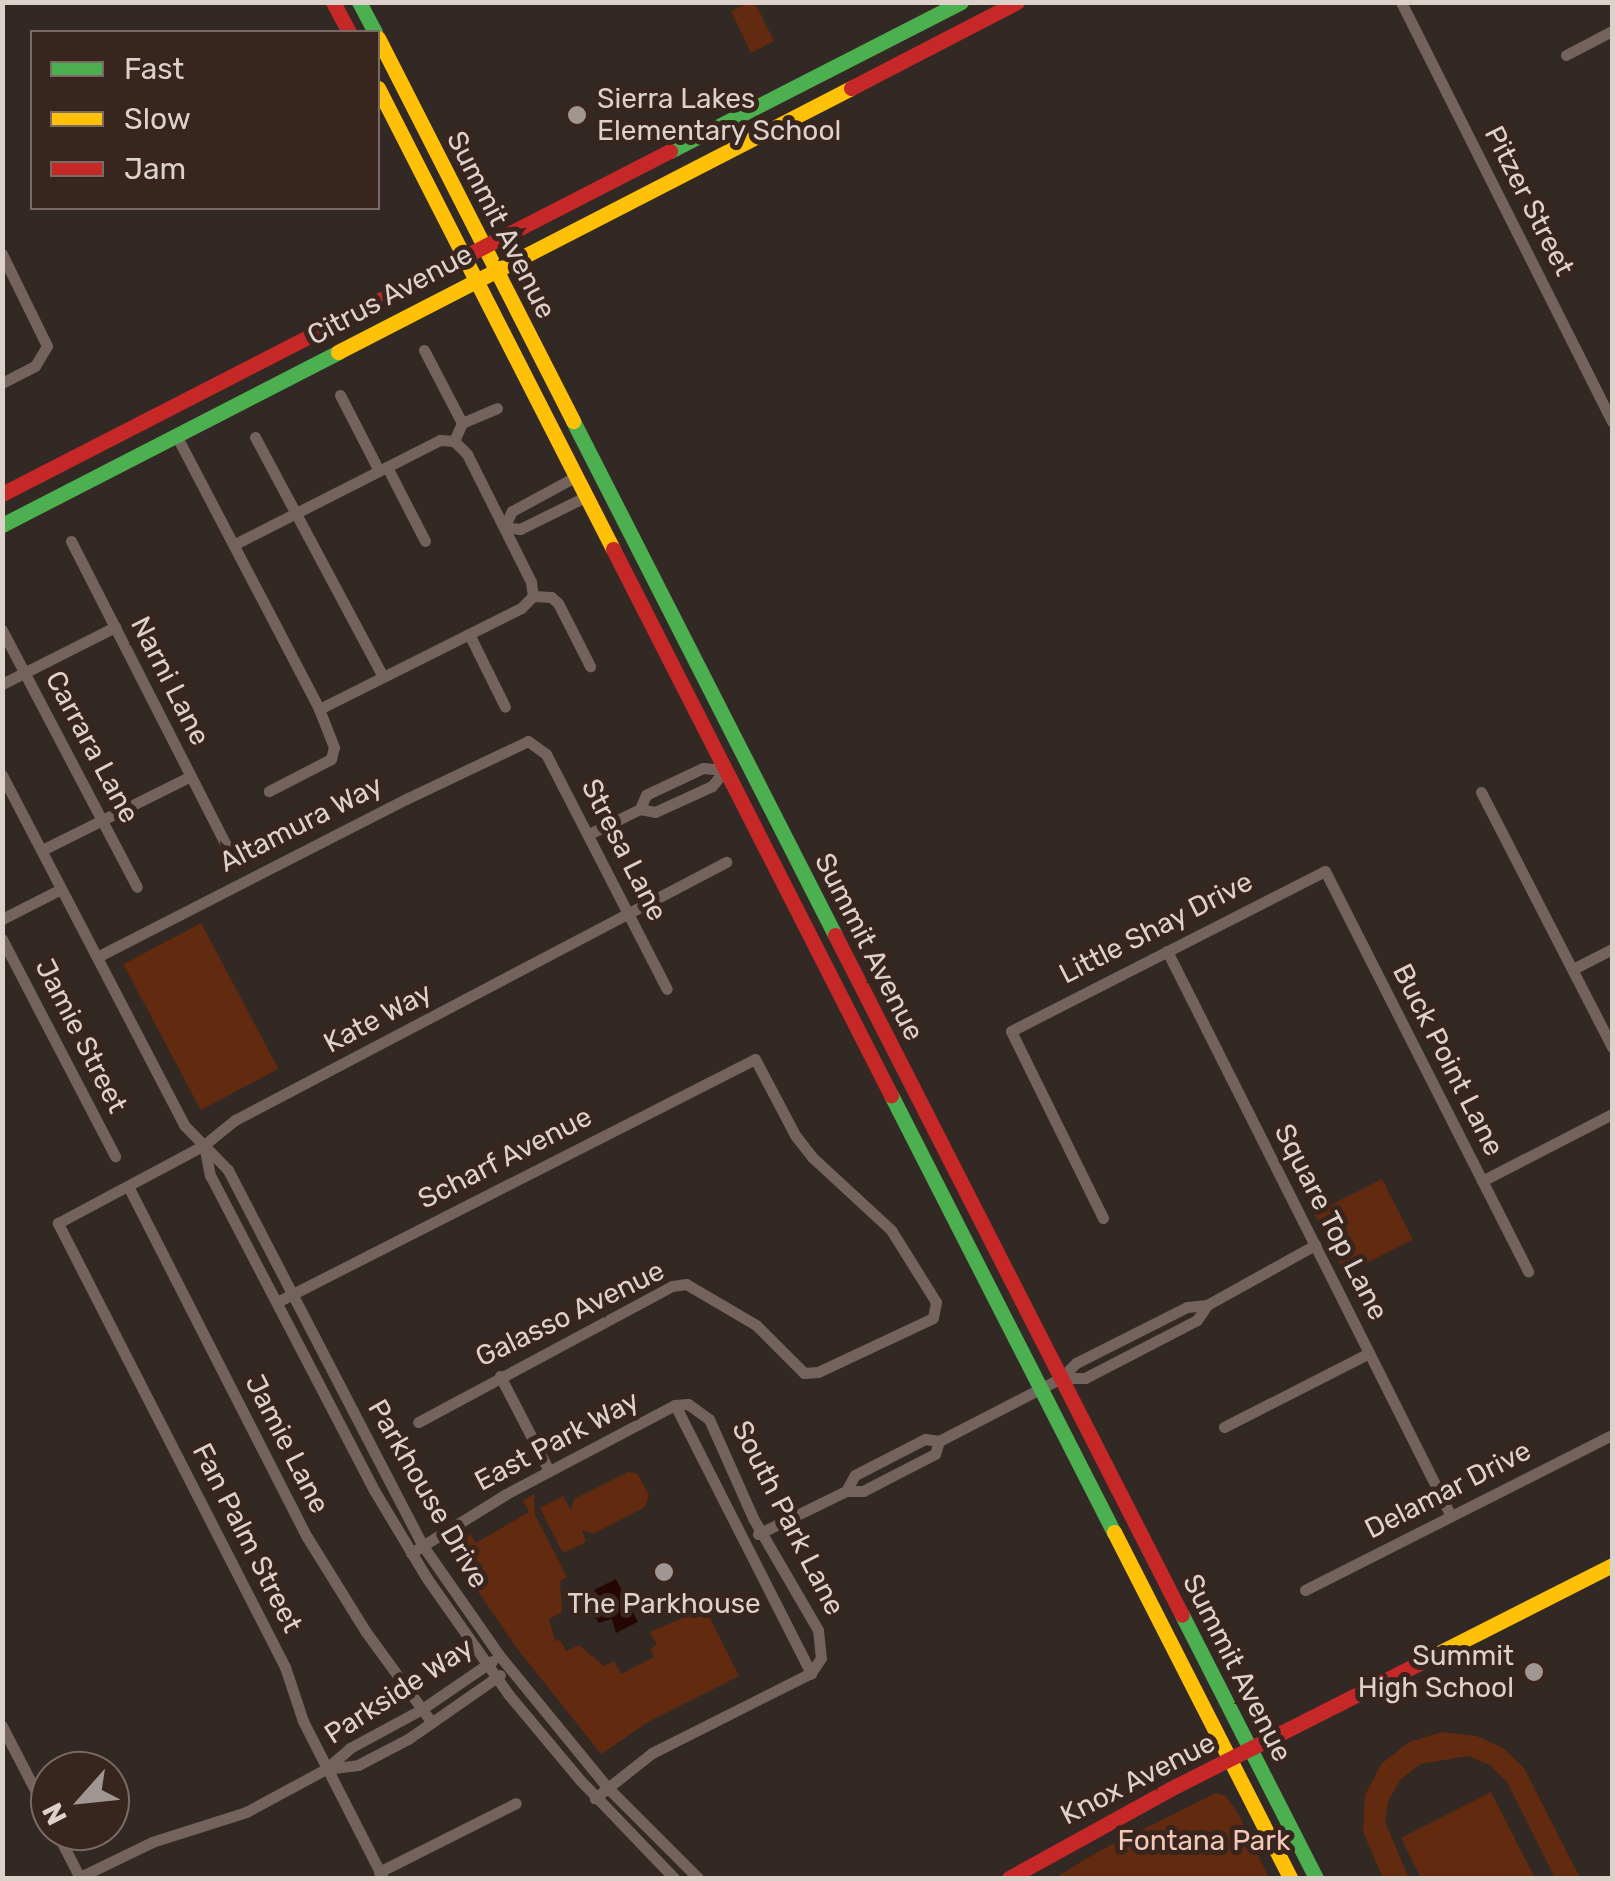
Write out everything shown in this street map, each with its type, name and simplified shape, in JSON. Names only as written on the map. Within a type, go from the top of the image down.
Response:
[{"type":"main road","points":[[333,2],[348,30]]},
{"type":"main road","name":"Summit Avenue","points":[[359,2],[373,30]]},
{"type":"main road","name":"Citrus Avenue","points":[[2,494],[961,2]]},
{"type":"main road","name":"Citrus Avenue","points":[[2,525],[1016,2]]},
{"type":"main road","name":"Summit Avenue","points":[[380,43],[1316,1878]]},
{"type":"main road","name":"Summit Avenue","points":[[380,92],[1290,1878]]},
{"type":"main road","name":"Knox Avenue","points":[[1008,1878],[1072,1840],[1612,1566]]},
{"type":"street","name":"Pitzer Street","points":[[1401,2],[1612,422]]},
{"type":"street","points":[[1566,55],[1612,32]]},
{"type":"street","points":[[2,254],[47,346],[44,358],[2,383]]},
{"type":"street","points":[[424,350],[462,423]]},
{"type":"street","points":[[340,394],[425,542]]},
{"type":"street","points":[[454,440],[462,423],[497,408]]},
{"type":"street","points":[[176,435],[319,709],[334,747],[330,760],[269,791]]},
{"type":"street","points":[[255,437],[384,677]]},
{"type":"street","points":[[235,544],[440,440],[454,440],[468,454],[532,582],[533,596],[521,608],[319,709]]},
{"type":"street","points":[[504,526],[512,511],[575,477]]},
{"type":"street","points":[[504,526],[520,529],[585,497]]},
{"type":"street","points":[[529,502],[539,520]]},
{"type":"street","name":"Narni Lane","points":[[70,540],[226,845]]},
{"type":"street","points":[[533,596],[558,603],[590,666]]},
{"type":"street","points":[[2,684],[115,627]]},
{"type":"street","name":"Carrara Lane","points":[[2,630],[137,888]]},
{"type":"street","points":[[469,634],[505,707]]},
{"type":"street","name":"Stresa Lane","points":[[528,741],[546,754],[667,989]]},
{"type":"street","name":"Altamura Way","points":[[99,956],[406,798],[528,741]]},
{"type":"street","points":[[640,809],[646,795],[703,768],[725,770]]},
{"type":"street","points":[[589,834],[640,809],[655,812],[712,786],[725,770]]},
{"type":"street","name":"Parkhouse Drive","points":[[2,775],[184,1125],[228,1170],[417,1550],[607,1787],[698,1878]]},
{"type":"street","points":[[42,850],[190,776]]},
{"type":"street","points":[[1480,792],[1612,1047]]},
{"type":"street","name":"Kate Way","points":[[58,1223],[204,1145],[235,1120],[726,862]]},
{"type":"street","name":"Little Shay Drive","points":[[1104,1218],[1011,1031],[1324,871]]},
{"type":"street","name":"Buck Point Lane","points":[[1324,871],[1528,1272]]},
{"type":"street","points":[[2,918],[61,888]]},
{"type":"street","name":"Jamie Street","points":[[2,938],[115,1156]]},
{"type":"street","points":[[1573,969],[1612,949]]},
{"type":"street","name":"Square Top Lane","points":[[1167,950],[1451,1516]]},
{"type":"street","name":"Scharf Avenue","points":[[277,1302],[755,1059],[795,1135],[812,1157],[891,1230],[936,1302]]},
{"type":"street","points":[[1482,1181],[1612,1114]]},
{"type":"street","name":"Parkhouse Drive","points":[[204,1145],[210,1175],[277,1302],[486,1664],[596,1798],[674,1878]]},
{"type":"street","name":"Jamie Lane","points":[[129,1188],[307,1537],[366,1632],[432,1722]]},
{"type":"street","name":"Fan Palm Street","points":[[58,1223],[285,1667],[303,1720],[381,1875]]},
{"type":"street","points":[[846,1491],[855,1474],[925,1439],[939,1441],[1061,1378],[1076,1362],[1187,1307],[1207,1304],[1315,1245]]},
{"type":"street","name":"Galasso Avenue","points":[[418,1422],[672,1286],[686,1284],[756,1325],[804,1374],[818,1372],[933,1318],[936,1302]]},
{"type":"street","points":[[1061,1378],[1086,1378],[1197,1320],[1207,1304]]},
{"type":"street","points":[[1150,1325],[1158,1340]]},
{"type":"street","points":[[1224,1427],[1369,1353]]},
{"type":"street","points":[[500,1376],[550,1472]]},
{"type":"street","name":"South Park Lane","points":[[688,1404],[709,1420],[761,1532],[818,1630],[822,1658],[811,1673],[676,1405],[688,1404]]},
{"type":"street","name":"East Park Way","points":[[417,1550],[550,1472],[676,1405]]},
{"type":"street","name":"Delamar Drive","points":[[1305,1590],[1612,1434]]},
{"type":"street","points":[[746,1541],[846,1491],[863,1491],[935,1454],[939,1441]]},
{"type":"street","name":"Parkside Way","points":[[79,1878],[152,1842],[246,1812],[326,1769],[350,1748],[422,1709],[499,1656]]},
{"type":"street","name":"Parkside Way","points":[[326,1769],[358,1765],[432,1722],[510,1668]]},
{"type":"street","points":[[596,1798],[652,1753],[811,1673]]},
{"type":"street","points":[[2,1726],[30,1781]]},
{"type":"street","points":[[381,1875],[516,1803]]},
{"type":"street","points":[[66,1851],[79,1878]]},
{"type":"green space","points":[[755,3],[774,41],[751,53],[731,11]]},
{"type":"green space","points":[[201,923],[278,1069],[201,1110],[123,964]]},
{"type":"green space","points":[[1382,1179],[1413,1240],[1345,1274],[1314,1214]]},
{"type":"green space","points":[[628,1472],[638,1474],[649,1495],[645,1507],[593,1534],[582,1530],[586,1542],[563,1553],[540,1508],[563,1496],[571,1510],[574,1499]]},
{"type":"green space","points":[[534,1494],[535,1515],[567,1577],[560,1581],[562,1612],[549,1619],[555,1641],[560,1640],[566,1651],[579,1645],[604,1666],[614,1661],[621,1674],[654,1657],[650,1649],[657,1645],[650,1632],[705,1608],[739,1676],[648,1722],[601,1754],[516,1647],[449,1549],[470,1534],[476,1543],[529,1512],[523,1501]]},
{"type":"green space","points":[[1442,1732],[1477,1736],[1503,1748],[1524,1768],[1580,1878],[1555,1878],[1507,1782],[1490,1765],[1468,1756],[1420,1764],[1400,1780],[1388,1802],[1385,1822],[1409,1878],[1383,1878],[1363,1832],[1365,1795],[1381,1764],[1409,1742]]},
{"type":"green space","points":[[1491,1792],[1535,1878],[1421,1878],[1401,1838]]},
{"type":"green space","name":"Fontana Park","points":[[1216,1793],[1226,1796],[1239,1815],[1269,1878],[1055,1878],[1099,1851]]},
{"type":"shaded area","points":[[616,1579],[638,1622],[616,1633],[612,1619],[599,1623],[591,1612],[603,1601],[594,1590]]},
{"type":"traffic: fast","points":[[359,2],[374,30]]},
{"type":"traffic: fast","points":[[670,151],[961,2]]},
{"type":"traffic: fast","points":[[2,525],[338,352]]},
{"type":"traffic: fast","points":[[573,421],[835,935]]},
{"type":"traffic: fast","points":[[891,1095],[1114,1532]]},
{"type":"traffic: fast","points":[[1182,1615],[1316,1878]]},
{"type":"traffic: slow","points":[[380,42],[573,421]]},
{"type":"traffic: slow","points":[[338,352],[851,88]]},
{"type":"traffic: slow","points":[[380,92],[613,549]]},
{"type":"traffic: slow","points":[[1114,1532],[1290,1878]]},
{"type":"traffic: slow","points":[[1423,1661],[1612,1565]]},
{"type":"traffic: jam","points":[[333,2],[348,30]]},
{"type":"traffic: jam","points":[[851,88],[1017,2]]},
{"type":"traffic: jam","points":[[2,494],[670,151]]},
{"type":"traffic: jam","points":[[613,549],[891,1095]]},
{"type":"traffic: jam","points":[[835,935],[1182,1615]]},
{"type":"traffic: jam","points":[[1009,1878],[1170,1789],[1423,1661]]},
{"type":"place","name":"Sierra Lakes Elementary School","points":[[577,115]]},
{"type":"place","name":"The Parkhouse","points":[[664,1572]]},
{"type":"place","name":"Summit High School","points":[[1534,1672]]}]
